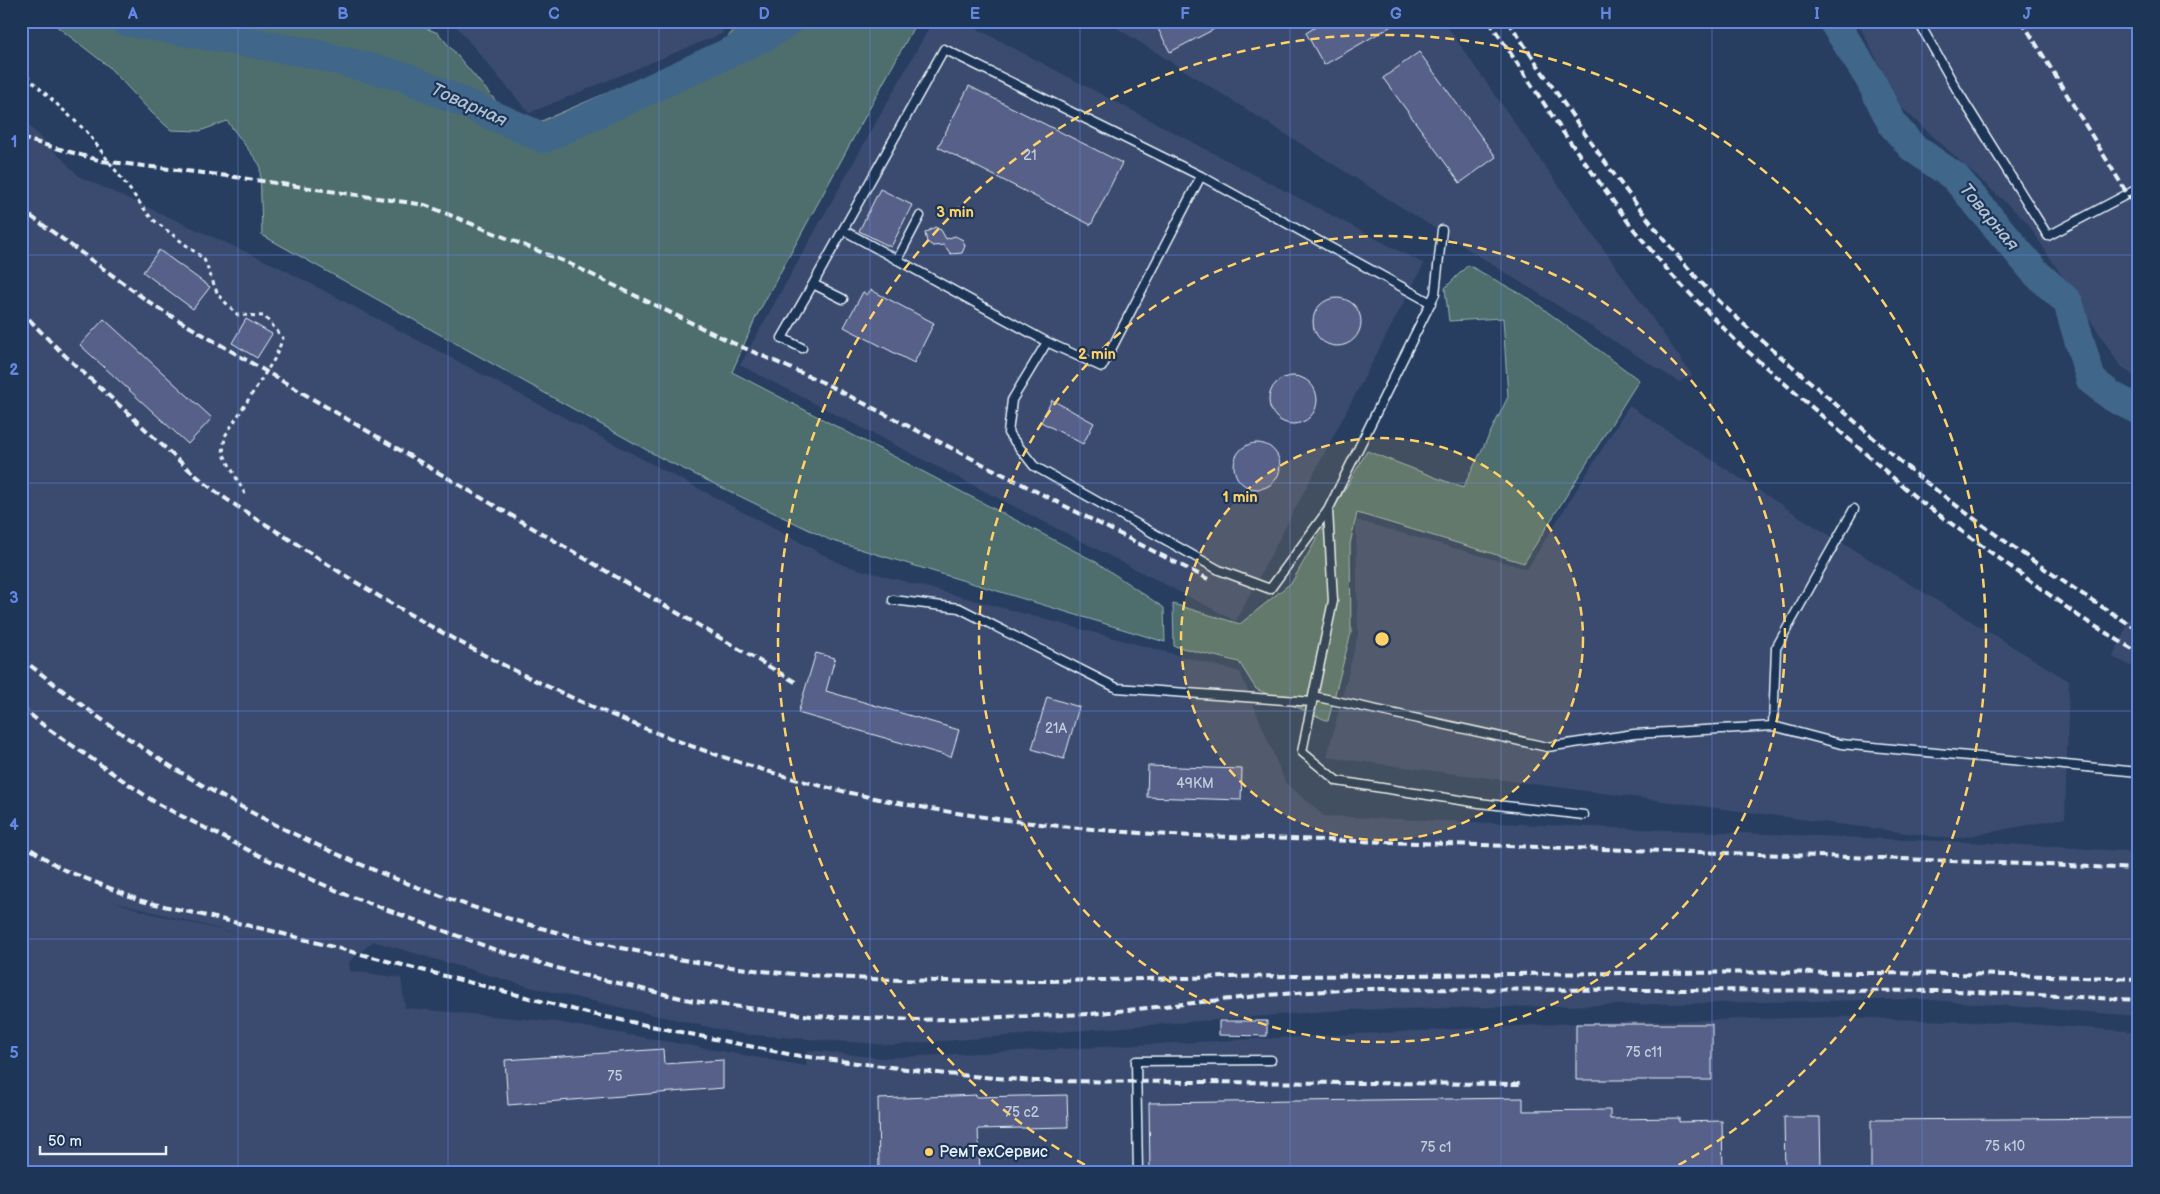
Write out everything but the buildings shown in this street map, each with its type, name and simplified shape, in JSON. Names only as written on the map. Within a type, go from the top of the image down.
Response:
[{"type":"lane","points":[[1918,21],[1957,90],[2048,236],[2139,188]]},
{"type":"lane","points":[[2132,21],[2139,36]]},
{"type":"lane","points":[[802,348],[782,338],[944,49],[1200,176],[1431,303]]},
{"type":"lane","points":[[842,230],[1047,342],[1102,367],[1200,176]]},
{"type":"lane","points":[[897,260],[920,216]]},
{"type":"lane","points":[[1047,342],[1012,400],[1008,433],[1034,466],[1219,570],[1270,589],[1328,510],[1431,303],[1435,294],[1442,230]]},
{"type":"lane","points":[[813,284],[843,299]]},
{"type":"lane","points":[[1773,726],[1776,648],[1854,509]]},
{"type":"lane","points":[[1328,510],[1333,601],[1302,752],[1338,781],[1479,803],[1584,815]]},
{"type":"lane","points":[[893,600],[958,608],[1117,688],[1313,699],[1547,747],[1634,734],[1773,726],[1841,744],[2139,772]]},
{"type":"lane","points":[[1138,1173],[1136,1061],[1271,1060]]},
{"type":"path","points":[[21,71],[88,132],[151,218],[204,259],[218,295],[238,315],[264,316],[283,338],[275,358],[225,436],[223,453],[246,496]]},
{"type":"shaded area","points":[[452,21],[717,21],[723,33],[529,113]]},
{"type":"shaded area","points":[[933,21],[962,21],[1424,264],[1236,621],[740,365]]},
{"type":"shaded area","points":[[1106,21],[1443,21],[1692,375],[1679,382]]},
{"type":"shaded area","points":[[1857,21],[2139,21],[2139,380],[2119,364],[2027,222],[1902,108]]},
{"type":"shaded area","points":[[21,118],[80,177],[279,267],[843,565],[1240,672],[1285,782],[1324,816],[1988,843],[2139,852],[2139,1016],[1919,999],[1342,1010],[891,1045],[740,1034],[530,987],[373,941],[349,962],[350,971],[401,978],[405,1008],[556,1022],[806,1066],[808,1050],[880,1058],[1577,1023],[1843,1017],[2028,1024],[2139,1032],[2139,1173],[21,1173]],"holes":[[[111,901],[250,937],[149,913]]]},
{"type":"shaded area","points":[[1629,406],[1803,519],[2069,681],[2065,818],[1953,839],[1327,757],[1358,635],[1356,520],[1527,569]]},
{"type":"shaded area","points":[[2139,599],[2139,670],[2113,657]]},
{"type":"green space","points":[[50,21],[408,21],[438,33],[501,107],[537,123],[723,43],[737,26],[734,21],[917,21],[756,317],[732,372],[1096,562],[1164,608],[1165,642],[830,540],[661,458],[262,235],[260,165],[227,121],[200,131],[171,130],[152,113],[108,66]]},
{"type":"green space","points":[[1468,265],[1530,299],[1639,380],[1524,563],[1357,513],[1350,544],[1351,633],[1328,721],[1256,689],[1239,662],[1174,646],[1173,604],[1240,624],[1292,582],[1367,451],[1463,488],[1508,397],[1503,318],[1449,321],[1445,288]]},
{"type":"waterway","name":"Товарная","points":[[126,21],[310,53],[405,77],[544,138],[767,35],[789,21]]},
{"type":"waterway","name":"Товарная","points":[[1833,21],[1870,79],[1893,125],[1912,147],[1955,177],[2036,273],[2068,302],[2091,380],[2113,397],[2139,410]]},
{"type":"railway","points":[[1489,21],[1563,132],[1631,226],[1670,273],[1738,343],[1920,501],[2080,617],[2139,653]]},
{"type":"railway","points":[[1508,21],[1592,144],[1659,234],[1715,297],[1750,330],[1927,483],[2031,560],[2139,630]]},
{"type":"railway","points":[[2022,21],[2139,213]]},
{"type":"railway","points":[[21,138],[102,161],[228,176],[425,205],[568,263],[733,343],[822,382],[1208,579]]},
{"type":"railway","points":[[21,209],[156,307],[797,683]]},
{"type":"railway","points":[[21,310],[47,338],[206,484],[356,582],[474,650],[598,709],[661,735],[791,778],[837,790],[931,809],[1074,828],[1122,832],[1880,858],[2139,869]]},
{"type":"railway","points":[[21,658],[109,725],[178,771],[268,821],[336,854],[406,883],[477,909],[550,930],[624,948],[698,962],[773,972],[837,977],[967,981],[1291,976],[1715,973],[1927,974],[2139,979]]},
{"type":"railway","points":[[21,707],[47,728],[156,803],[262,857],[342,893],[496,950],[574,973],[694,1001],[811,1016],[917,1020],[1091,1014],[1267,995],[1356,989],[1956,991],[2139,1000]]},
{"type":"railway","points":[[21,843],[62,869],[142,901],[272,931],[587,1013],[793,1055],[946,1074],[1034,1081],[1520,1084]]},
{"type":"place","name":"РемТехСервис","points":[[929,1152]]}]
